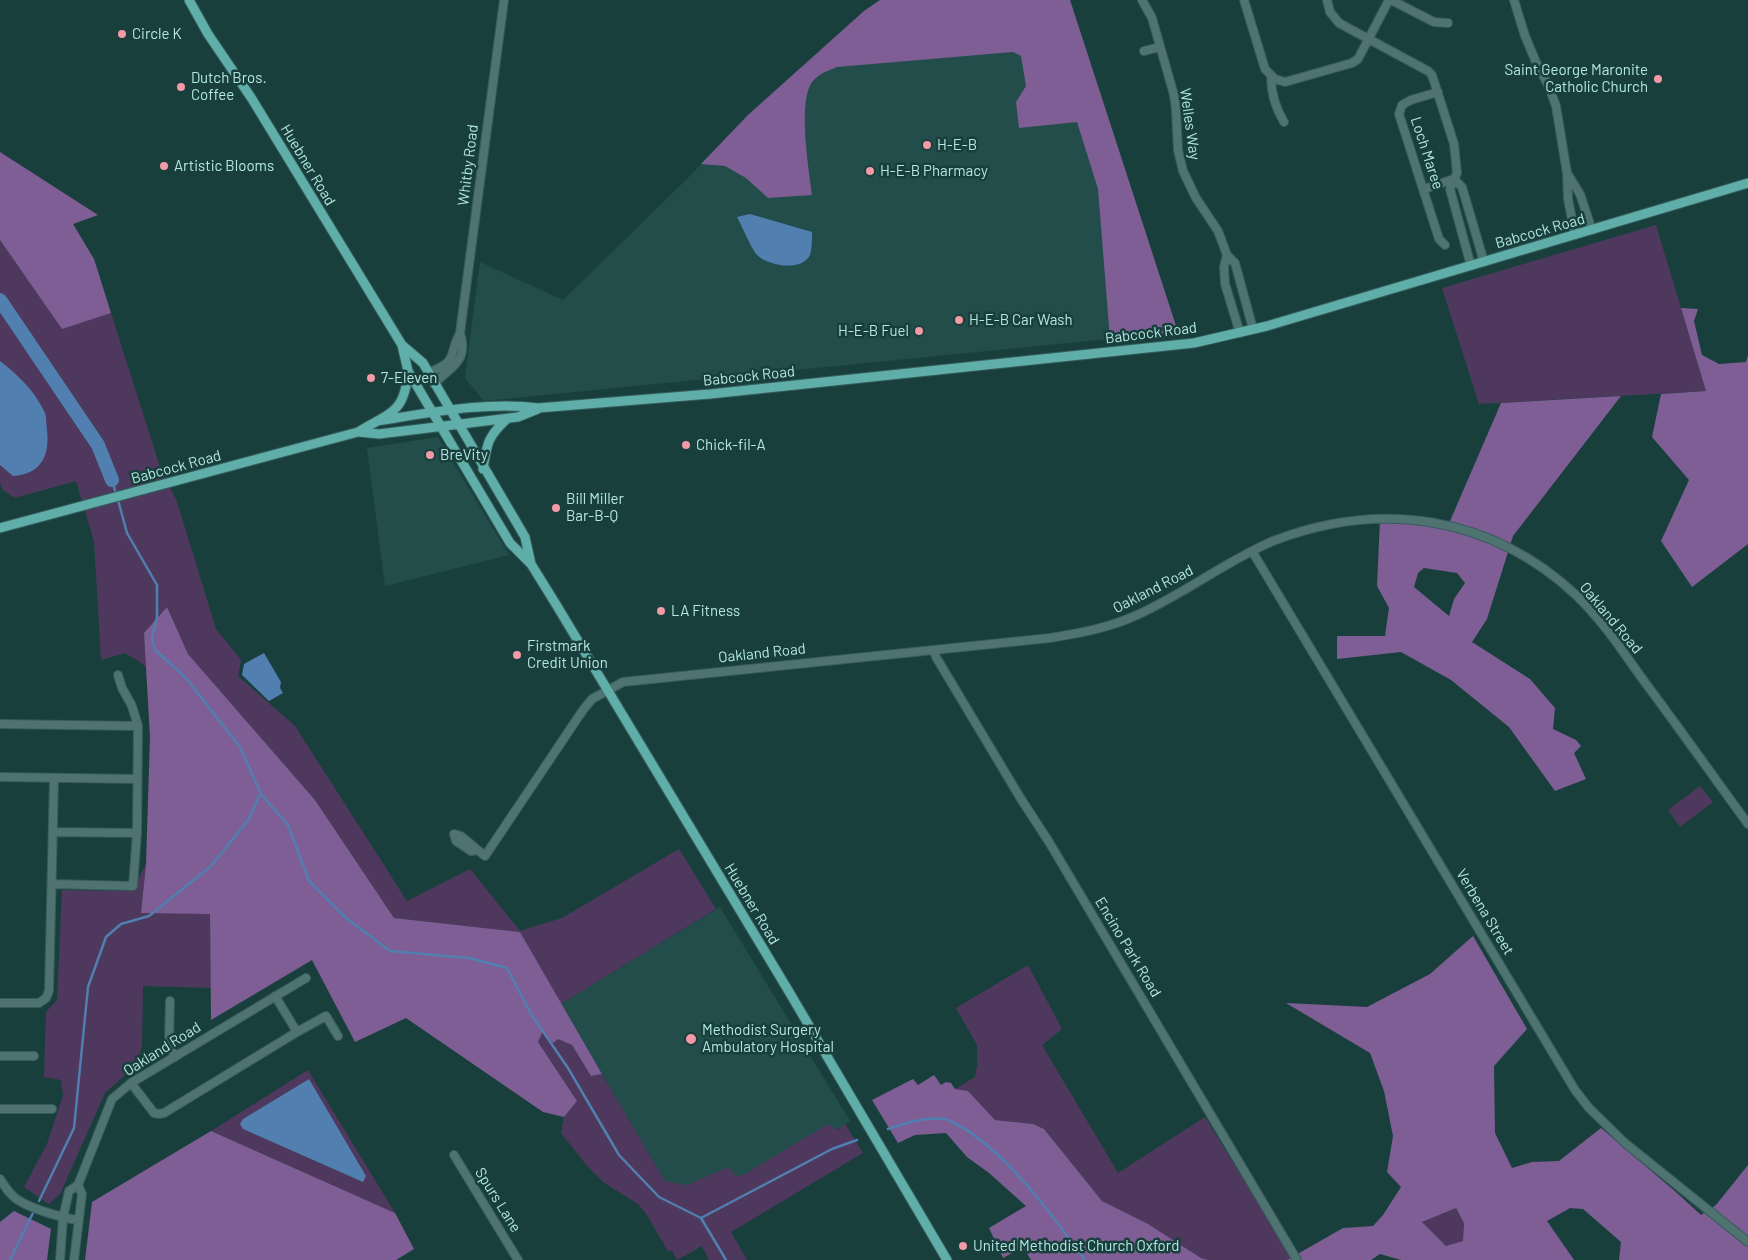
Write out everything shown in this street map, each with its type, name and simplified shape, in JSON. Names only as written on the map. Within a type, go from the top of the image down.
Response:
[{"type":"main road","name":"Huebner Road","points":[[189,0],[208,34],[252,99],[402,345],[423,363],[483,469],[525,538],[531,564]]},
{"type":"main road","name":"Babcock Road","points":[[0,528],[358,432],[377,420],[450,411],[517,406],[538,408],[710,394],[1194,343],[1240,333],[1382,293],[1748,183]]},
{"type":"main road","name":"Huebner Road","points":[[402,345],[408,371],[440,426],[510,543],[531,564],[608,689],[945,1260]]},
{"type":"main road","points":[[377,420],[395,410],[400,404],[407,388],[408,371]]},
{"type":"main road","name":"Babcock Road","points":[[358,432],[379,434],[518,418],[538,408]]},
{"type":"main road","points":[[483,469],[489,439],[495,430],[507,419]]},
{"type":"street","name":"Whitby Road","points":[[428,374],[449,362],[460,333],[504,0]]},
{"type":"street","name":"Welles Way","points":[[1142,0],[1152,18],[1174,95],[1176,139],[1180,160],[1189,185],[1218,231],[1227,255],[1235,263],[1253,329]]},
{"type":"street","points":[[1244,0],[1265,69],[1271,76],[1285,82],[1352,63],[1361,54],[1390,0],[1434,22],[1448,23]]},
{"type":"street","points":[[1327,0],[1330,12],[1339,23],[1428,71],[1434,80],[1456,154],[1457,173],[1450,189],[1471,266]]},
{"type":"street","points":[[1514,0],[1525,36],[1549,86],[1556,106],[1567,173],[1568,199],[1575,235]]},
{"type":"street","points":[[1144,51],[1160,47]]},
{"type":"street","points":[[1271,76],[1271,87],[1279,113],[1284,122]]},
{"type":"street","name":"Loch Maree","points":[[1438,92],[1402,105],[1399,114],[1440,239],[1445,246]]},
{"type":"street","points":[[1567,173],[1580,194],[1592,230]]},
{"type":"street","points":[[1424,189],[1454,179]]},
{"type":"street","points":[[1454,179],[1462,187],[1484,262]]},
{"type":"street","name":"Welles Way","points":[[1227,255],[1224,267],[1225,284],[1240,333]]},
{"type":"street","name":"Whitby Road","points":[[434,384],[454,368],[458,362],[463,342],[460,333]]},
{"type":"street","name":"Oakland Road","points":[[477,850],[485,856],[592,699],[628,680],[1050,638],[1087,631],[1118,623],[1163,602],[1252,551],[1285,537],[1326,525],[1371,518],[1397,518],[1451,526],[1476,532],[1528,557],[1557,578],[1579,597],[1595,616],[1748,824]]},
{"type":"street","name":"Verbena Street","points":[[1252,551],[1575,1090],[1589,1108],[1625,1143],[1748,1242]]},
{"type":"street","name":"Encino Park Road","points":[[934,650],[936,657],[1049,842],[1297,1260]]},
{"type":"street","points":[[52,884],[133,886],[137,833],[138,726],[132,706],[122,688],[118,675]]},
{"type":"street","points":[[0,724],[138,726]]},
{"type":"street","points":[[0,777],[137,780]]},
{"type":"street","points":[[0,1002],[39,1003],[46,998],[49,991],[54,779]]},
{"type":"street","points":[[53,832],[137,833]]},
{"type":"street","name":"Oakland Road","points":[[60,1260],[63,1218],[69,1191],[78,1185],[112,1099],[131,1083],[306,978]]},
{"type":"street","points":[[275,996],[297,1032]]},
{"type":"street","points":[[170,1002],[169,1043],[175,1056]]},
{"type":"street","points":[[131,1083],[154,1113],[164,1113],[326,1016],[338,1036]]},
{"type":"street","points":[[0,1056],[34,1056]]},
{"type":"street","points":[[0,1109],[52,1110]]},
{"type":"street","name":"Spurs Lane","points":[[454,1155],[518,1260]]},
{"type":"street","points":[[0,1179],[7,1190],[18,1200],[63,1218],[78,1220]]},
{"type":"street","name":"Oakland Road","points":[[74,1260],[82,1194],[78,1185]]},
{"type":"shaded area","points":[[880,0],[1070,0],[1178,332],[484,401],[465,378],[480,262],[563,300],[689,177],[748,115],[864,11]]},
{"type":"shaded area","points":[[880,0],[1070,0],[1178,332],[1110,339],[1098,189],[1077,122],[1019,128],[1016,102],[1026,86],[1021,56],[1013,52],[837,67],[818,76],[808,90],[805,118],[805,135],[812,195],[768,198],[746,178],[725,166],[701,164],[748,115],[864,11]]},
{"type":"shaded area","points":[[0,152],[98,215],[73,224],[94,259],[111,313],[62,329],[0,240]]},
{"type":"shaded area","points":[[1656,225],[1706,391],[1479,404],[1442,288]]},
{"type":"shaded area","points":[[0,240],[62,328],[111,313],[159,464],[177,502],[216,629],[241,660],[238,676],[295,726],[407,901],[470,869],[520,931],[562,918],[679,849],[716,909],[561,1004],[520,932],[394,918],[315,800],[188,654],[167,607],[144,633],[146,667],[124,653],[101,660],[94,541],[76,481],[15,498],[3,490],[0,483]]},
{"type":"shaded area","points":[[1681,308],[1698,309],[1694,321],[1702,355],[1719,364],[1746,362],[1748,355],[1748,544],[1692,587],[1661,541],[1689,480],[1652,437],[1661,394],[1706,391]]},
{"type":"shaded area","points":[[1621,396],[1513,536],[1487,619],[1472,642],[1530,679],[1555,708],[1553,729],[1576,740],[1581,746],[1574,753],[1586,779],[1555,791],[1509,727],[1451,680],[1401,652],[1337,659],[1337,636],[1385,636],[1389,608],[1377,586],[1380,520],[1447,528],[1501,403]],"holes":[[[1424,568],[1457,573],[1465,583],[1454,599],[1449,616],[1414,587],[1418,573]]]},
{"type":"shaded area","points":[[438,437],[509,555],[385,586],[367,448]]},
{"type":"shaded area","points":[[167,607],[188,654],[315,800],[394,918],[520,932],[602,1074],[591,1076],[572,1045],[558,1039],[553,1043],[543,1031],[538,1042],[577,1101],[564,1117],[543,1112],[406,1018],[355,1042],[312,960],[211,1020],[210,914],[141,913],[146,864],[150,737],[144,633]]},
{"type":"shaded area","points":[[1700,786],[1713,802],[1680,827],[1668,810]]},
{"type":"shaded area","points":[[146,864],[141,913],[210,913],[211,988],[143,986],[142,1046],[138,1059],[126,1064],[125,1075],[105,1093],[60,1194],[49,1204],[24,1187],[47,1144],[63,1096],[61,1080],[44,1077],[46,1012],[57,1000],[62,890],[132,891]]},
{"type":"shaded area","name":"Methodist Surgery Ambulatory Hospital","points":[[720,907],[850,1121],[744,1186],[718,1196],[665,1181],[561,1004]]},
{"type":"shaded area","points":[[1473,936],[1527,1029],[1494,1066],[1495,1133],[1512,1168],[1532,1162],[1559,1161],[1601,1128],[1701,1215],[1716,1205],[1748,1165],[1748,1260],[1619,1260],[1621,1242],[1583,1209],[1570,1208],[1547,1221],[1574,1260],[1401,1260],[1380,1254],[1371,1260],[1287,1260],[1343,1228],[1373,1226],[1383,1215],[1401,1187],[1387,1172],[1393,1136],[1384,1091],[1370,1053],[1286,1003],[1367,1007],[1430,974]],"holes":[[[1456,1208],[1464,1223],[1463,1241],[1446,1246],[1422,1222]]]},
{"type":"shaded area","points":[[1028,965],[1062,1029],[1042,1045],[1118,1173],[1205,1117],[1291,1257],[1287,1260],[1208,1260],[1201,1258],[1148,1224],[1102,1201],[1044,1129],[1033,1124],[995,1120],[968,1091],[955,1089],[975,1077],[977,1066],[977,1045],[956,1008]]},
{"type":"shaded area","points":[[543,1031],[572,1045],[591,1076],[602,1074],[665,1181],[687,1185],[728,1167],[736,1176],[743,1175],[828,1124],[837,1130],[845,1124],[863,1153],[731,1232],[747,1260],[709,1260],[702,1246],[677,1260],[672,1251],[668,1251],[645,1212],[638,1204],[603,1182],[588,1167],[561,1133],[564,1117],[577,1101],[538,1042]]},
{"type":"shaded area","points":[[308,1070],[395,1213],[211,1131]]},
{"type":"shaded area","points":[[934,1075],[941,1085],[946,1082],[951,1083],[955,1089],[968,1091],[995,1120],[1033,1124],[1044,1129],[1102,1201],[1148,1224],[1201,1258],[1208,1260],[1031,1260],[1023,1247],[1003,1258],[989,1228],[1026,1206],[989,1173],[967,1157],[946,1133],[915,1135],[898,1143],[872,1100],[913,1079],[918,1085]]},
{"type":"shaded area","points":[[211,1131],[395,1213],[414,1249],[396,1260],[85,1260],[92,1202]]},
{"type":"shaded area","points":[[1456,1208],[1464,1223],[1463,1242],[1446,1246],[1422,1222]]},
{"type":"shaded area","points":[[14,1211],[51,1229],[47,1260],[0,1260],[0,1222]]},
{"type":"water","points":[[750,214],[812,232],[810,255],[800,264],[785,266],[762,259],[757,255],[749,242],[737,217]]},
{"type":"water","points":[[0,361],[19,377],[40,403],[46,415],[48,439],[45,455],[37,467],[23,475],[13,476],[0,465]]},
{"type":"water","points":[[264,653],[281,682],[280,688],[283,693],[269,701],[242,675],[244,664]]},
{"type":"water","points":[[309,1079],[366,1176],[363,1182],[243,1129],[240,1124],[243,1119]]},
{"type":"waterway","points":[[0,300],[98,445],[112,480]]},
{"type":"waterway","points":[[112,480],[116,494]]},
{"type":"waterway","points":[[118,500],[127,533],[157,585],[157,617],[152,638],[155,650],[185,677],[240,747],[261,794],[288,825],[309,881],[346,918],[390,951],[469,958],[507,968],[531,1014],[568,1068],[619,1155],[659,1197],[701,1218],[832,1149],[857,1140]]},
{"type":"waterway","points":[[39,1201],[74,1128],[88,987],[106,937],[121,924],[149,916],[211,866],[249,819],[260,794]]},
{"type":"waterway","points":[[888,1129],[922,1120],[944,1119],[972,1134],[990,1148],[1026,1184],[1085,1260]]},
{"type":"waterway","points":[[10,1260],[33,1213]]},
{"type":"waterway","points":[[701,1218],[726,1260]]},
{"type":"place","name":"Circle K","points":[[122,34]]},
{"type":"place","name":"Saint George Maronite Catholic Church","points":[[1658,79]]},
{"type":"place","name":"Dutch Bros. Coffee","points":[[181,87]]},
{"type":"place","name":"H-E-B","points":[[927,145]]},
{"type":"place","name":"Artistic Blooms","points":[[164,166]]},
{"type":"place","name":"H-E-B Pharmacy","points":[[870,171]]},
{"type":"place","name":"H-E-B Car Wash","points":[[959,320]]},
{"type":"place","name":"H-E-B Fuel","points":[[919,331]]},
{"type":"place","name":"7-Eleven","points":[[371,378]]},
{"type":"place","name":"Chick-fil-A","points":[[686,445]]},
{"type":"place","name":"BreVity","points":[[430,455]]},
{"type":"place","name":"Bill Miller Bar-B-Q","points":[[556,508]]},
{"type":"place","name":"LA Fitness","points":[[661,611]]},
{"type":"place","name":"Firstmark Credit Union","points":[[517,655]]},
{"type":"place","name":"Methodist Surgery Ambulatory Hospital","points":[[691,1039]]},
{"type":"place","name":"United Methodist Church Oxford","points":[[963,1246]]}]
